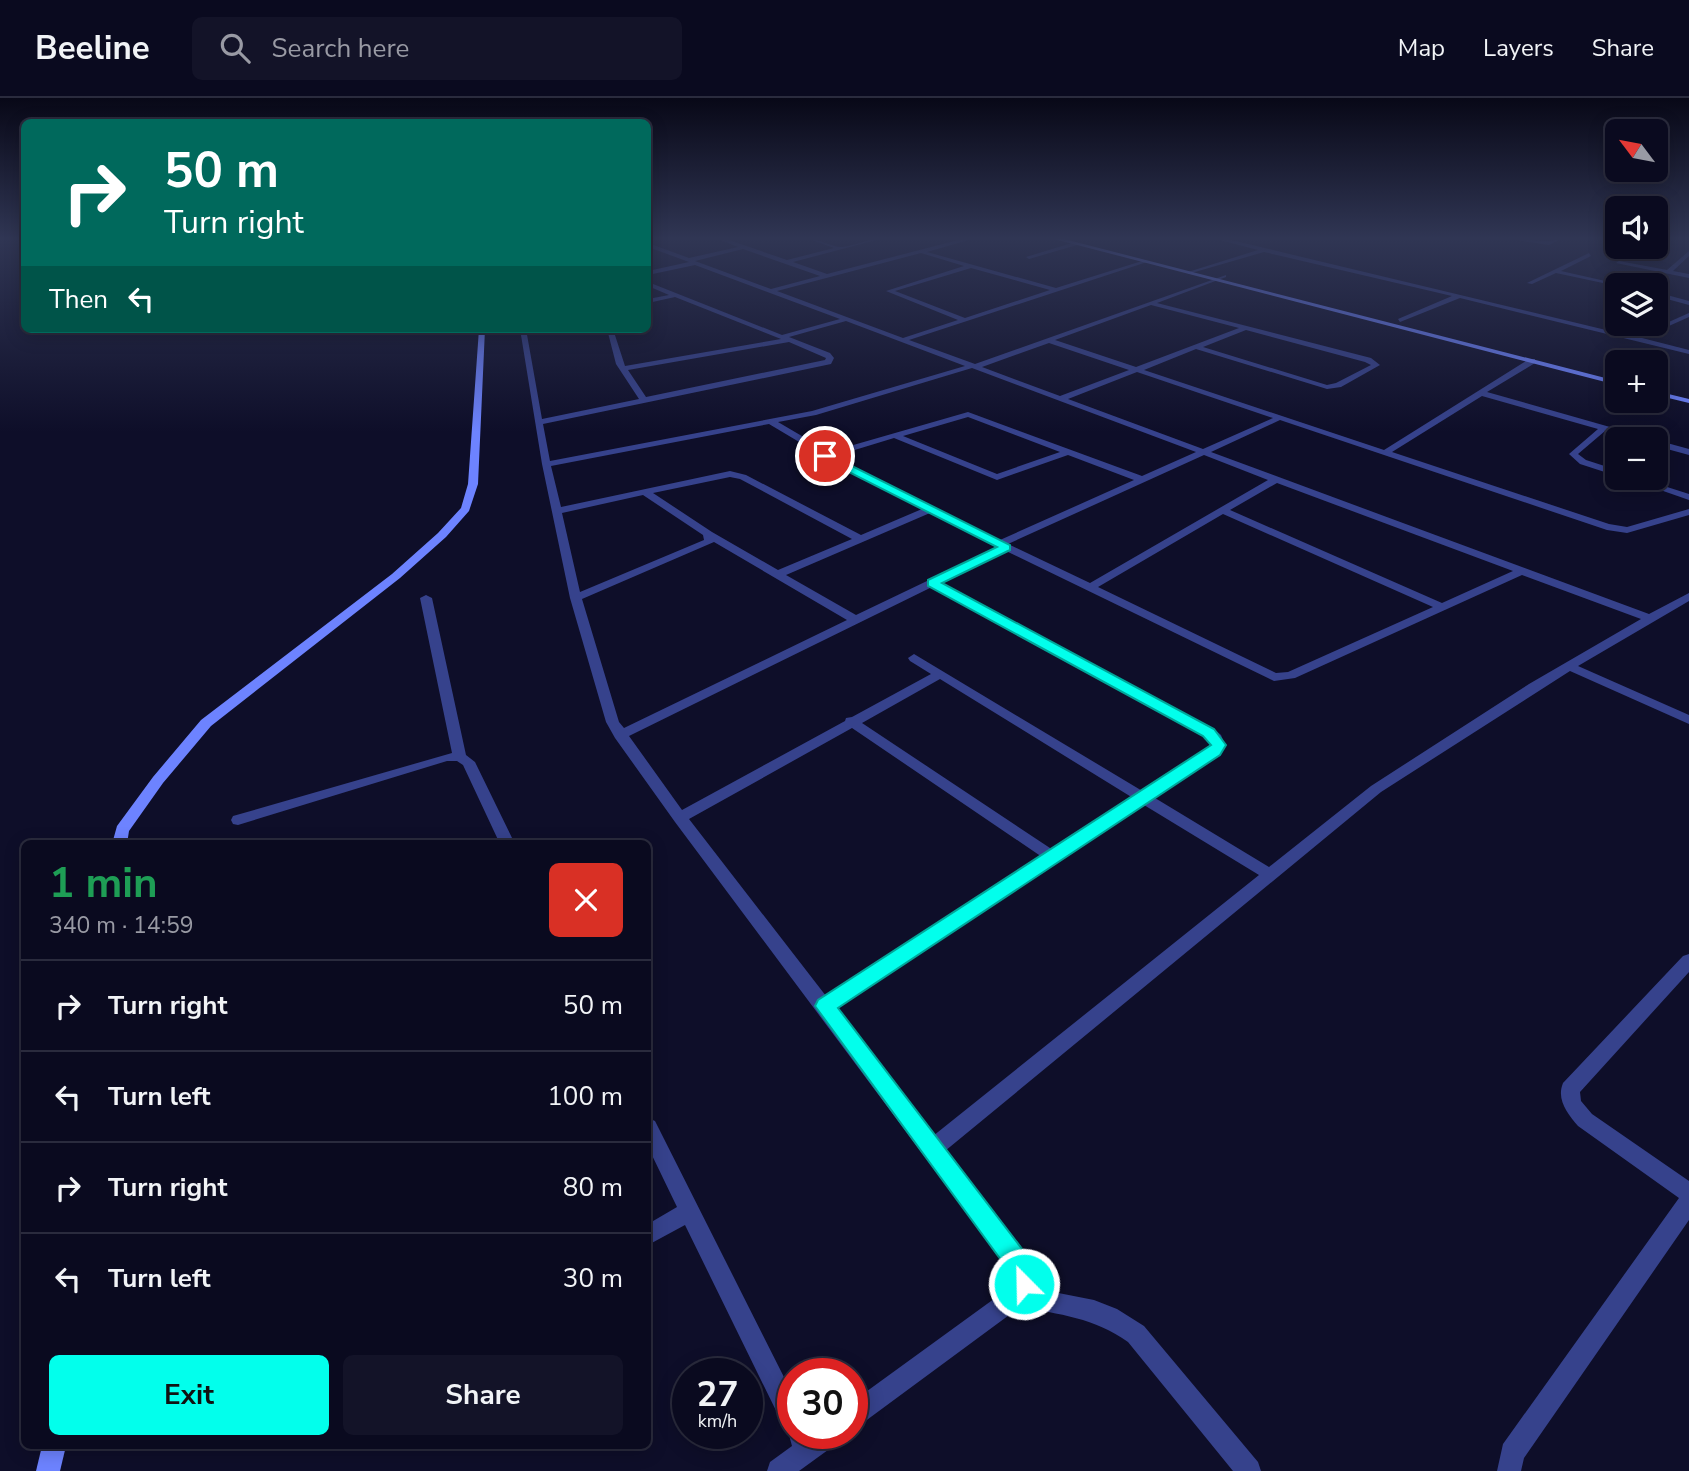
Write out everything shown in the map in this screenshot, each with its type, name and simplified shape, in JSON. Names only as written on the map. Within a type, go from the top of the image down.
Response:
[{"type":"street","points":[[539,422],[828,362],[830,358],[697,303]]},
{"type":"street","points":[[803,303],[1651,619]]},
{"type":"street","points":[[921,303],[965,320]]},
{"type":"street","points":[[902,340],[1017,303]]},
{"type":"street","points":[[1151,303],[1368,360],[1376,365],[1338,385],[1327,387],[1196,347]]},
{"type":"street","points":[[546,464],[839,406],[973,366],[1151,303]]},
{"type":"street","points":[[1305,303],[1605,380]]},
{"type":"street","points":[[1332,303],[1604,370]]},
{"type":"street","points":[[1400,320],[1444,303]]},
{"type":"street","points":[[1490,303],[1689,352]]},
{"type":"street","points":[[1635,339],[1689,315]]},
{"type":"street","points":[[623,369],[786,338],[847,319]]},
{"type":"street","points":[[1060,399],[1245,328]]},
{"type":"street","points":[[120,840],[122,830],[143,800],[206,723],[396,576],[442,535],[466,509],[473,484],[482,333]]},
{"type":"street","points":[[524,333],[546,464],[576,598],[613,722],[680,818],[1020,1266],[1024,1284],[1017,1296],[868,1405]]},
{"type":"street","points":[[611,333],[623,369],[645,401]]},
{"type":"street","points":[[1048,341],[1618,530],[1627,530],[1689,512]]},
{"type":"street","points":[[1385,453],[1532,361]]},
{"type":"street","points":[[1668,386],[1689,391]]},
{"type":"street","points":[[1481,393],[1604,429]]},
{"type":"street","points":[[1668,396],[1689,401]]},
{"type":"street","points":[[825,456],[968,414],[1141,479]]},
{"type":"street","points":[[620,734],[933,583],[1002,545],[1279,418]]},
{"type":"street","points":[[771,421],[825,456],[929,510],[1274,677],[1291,675],[1522,570]]},
{"type":"street","points":[[1604,429],[1573,454],[1583,462],[1605,469]]},
{"type":"street","points":[[893,435],[997,477],[1070,452]]},
{"type":"street","points":[[1668,447],[1689,453]]},
{"type":"street","points":[[557,511],[722,475],[736,475],[860,539]]},
{"type":"street","points":[[1088,588],[1276,479]]},
{"type":"street","points":[[1668,490],[1689,497]]},
{"type":"street","points":[[644,492],[708,534],[856,620]]},
{"type":"street","points":[[778,575],[929,510]]},
{"type":"street","points":[[1222,510],[1442,607]]},
{"type":"street","points":[[576,598],[705,544],[709,541],[708,534]]},
{"type":"street","points":[[825,1006],[1215,752],[1218,745],[1216,738],[933,583]]},
{"type":"street","points":[[933,1148],[1376,789],[1569,666],[1689,596]]},
{"type":"street","points":[[426,598],[460,757]]},
{"type":"street","points":[[914,658],[1270,875]]},
{"type":"street","points":[[1569,666],[1689,720]]},
{"type":"street","points":[[680,818],[940,674]]},
{"type":"street","points":[[852,721],[1053,857]]},
{"type":"street","points":[[239,820],[447,757],[460,757],[468,762],[506,840]]},
{"type":"street","points":[[1689,961],[1570,1089],[1572,1105],[1585,1120],[1689,1193]]},
{"type":"street","points":[[651,1133],[777,1389]]},
{"type":"street","points":[[1509,1471],[1512,1453],[1689,1202]]},
{"type":"street","points":[[651,1233],[689,1211]]},
{"type":"street","points":[[1017,1296],[1098,1311],[1119,1320],[1136,1334],[1250,1471]]},
{"type":"street","points":[[48,1471],[53,1449]]},
{"type":"street","points":[[779,1471],[797,1449]]},
{"type":"route","points":[[825,456],[1006,547],[933,583],[1209,732],[1216,738],[1218,745],[1215,752],[825,1006],[1020,1266],[1024,1284]]}]
